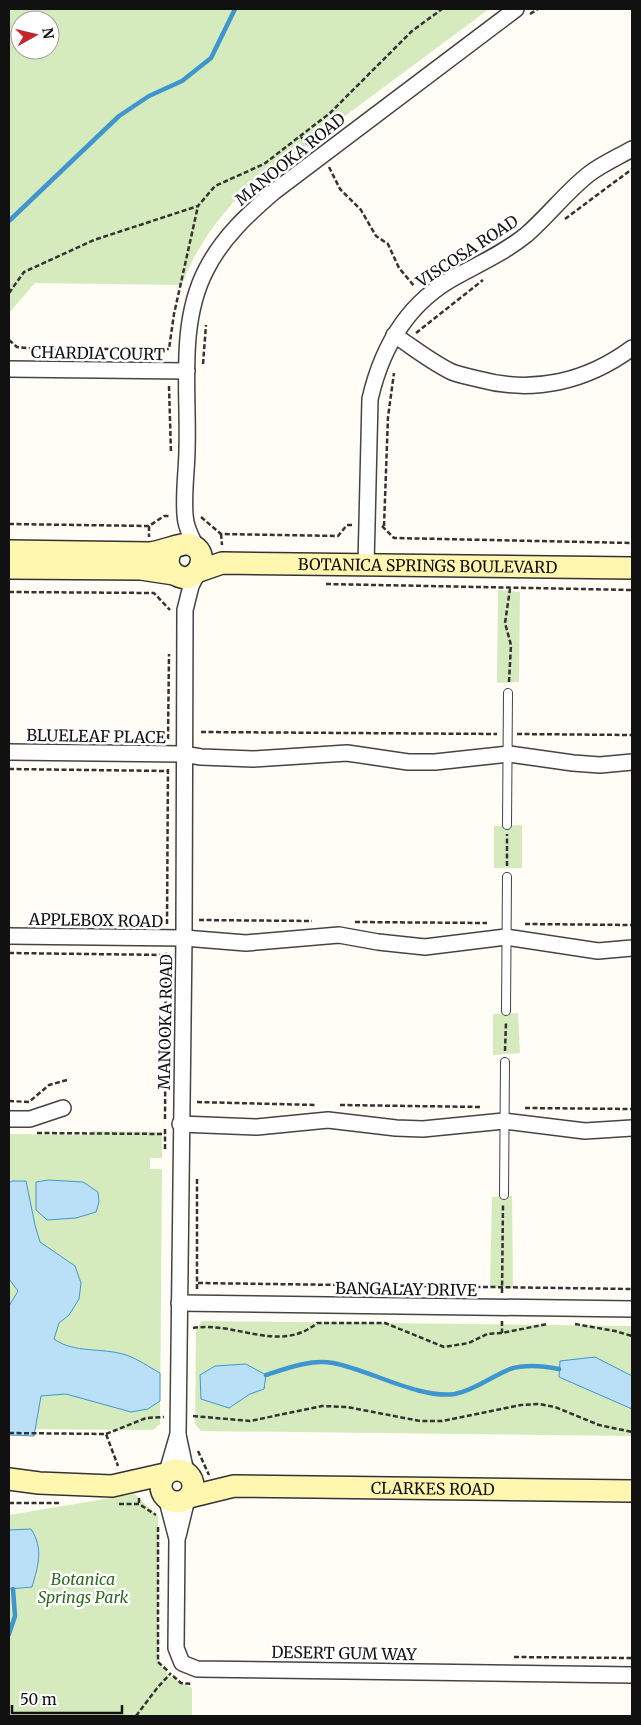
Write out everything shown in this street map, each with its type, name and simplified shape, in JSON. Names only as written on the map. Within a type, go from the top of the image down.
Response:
[{"type":"street","name":"MANOOKA ROAD","points":[[173,548],[185,518],[195,372],[188,338],[194,304],[210,263],[225,240],[250,211],[319,156],[523,12]]},
{"type":"street","name":"VISCOSA ROAD","points":[[366,565],[370,400],[376,375],[400,338],[400,324],[425,299],[456,277],[502,252],[525,235],[589,175],[632,149]]},
{"type":"street","points":[[400,338],[454,373],[512,387],[544,386],[568,380],[595,371],[632,348]]},
{"type":"street","name":"CHARDIA COURT","points":[[9,369],[195,372]]},
{"type":"street","name":"MANOOKA ROAD","points":[[171,1489],[178,1434],[180,1124],[191,939],[183,754],[185,610],[198,561],[185,518]]},
{"type":"street","points":[[9,551],[150,553],[189,544],[198,561],[187,578],[175,574],[141,569],[9,568]]},
{"type":"street","points":[[173,548],[168,560],[168,566],[175,574]]},
{"type":"street","name":"BOTANICA SPRINGS BOULEVARD","points":[[198,561],[222,563],[632,568]]},
{"type":"street","name":"MANOOKA ROAD","points":[[175,574],[185,610]]},
{"type":"street","name":"BLUELEAF PLACE","points":[[9,752],[183,754],[253,760],[347,753],[408,762],[435,762],[509,754],[600,765],[632,762]]},
{"type":"street","name":"APPLEBOX ROAD","points":[[9,936],[167,938],[266,942],[340,935],[378,942],[425,947],[506,931],[598,951],[632,948]]},
{"type":"street","points":[[9,1119],[30,1119],[63,1108]]},
{"type":"street","points":[[180,1124],[257,1127],[328,1120],[396,1128],[423,1129],[504,1114],[585,1131],[632,1128]]},
{"type":"street","name":"BANGALAY DRIVE","points":[[179,1303],[632,1309]]},
{"type":"street","name":"CLARKES ROAD","points":[[11,1481],[116,1486],[139,1493],[171,1489],[210,1479],[234,1486],[632,1492]]},
{"type":"street","points":[[171,1489],[193,1482],[188,1498]]},
{"type":"street","name":"CLARKES ROAD","points":[[188,1498],[234,1486]]},
{"type":"street","name":"DESERT GUM WAY","points":[[171,1489],[177,1539],[176,1648],[182,1663],[196,1668],[632,1675]]},
{"type":"street","name":"DESERT GUM WAY","points":[[177,1539],[188,1498]]},
{"type":"lane","points":[[507,825],[508,693]]},
{"type":"lane","points":[[506,1010],[507,877]]},
{"type":"lane","points":[[504,1195],[505,1062]]},
{"type":"path","points":[[171,458],[169,349],[174,314],[198,206],[215,186],[264,164],[301,137],[330,113],[412,31],[442,9]]},
{"type":"path","points":[[523,12],[538,9]]},
{"type":"path","points":[[301,137],[328,164],[340,189],[361,210],[376,236],[388,244],[399,268],[425,299]]},
{"type":"path","points":[[558,225],[632,169]]},
{"type":"path","points":[[9,294],[24,272],[94,240],[198,206]]},
{"type":"path","points":[[400,338],[486,278]]},
{"type":"path","points":[[195,372],[206,322]]},
{"type":"path","points":[[9,340],[17,347],[36,349],[169,349]]},
{"type":"path","points":[[395,371],[388,417],[384,526],[394,538],[632,544]]},
{"type":"path","points":[[9,524],[149,526],[164,516],[185,518],[200,516],[221,534],[338,536],[347,525],[384,526]]},
{"type":"path","points":[[322,584],[632,590]]},
{"type":"path","points":[[508,693],[511,645],[505,623],[510,589]]},
{"type":"path","points":[[9,592],[154,594],[169,610],[185,610]]},
{"type":"path","points":[[28,1133],[165,1134],[169,650]]},
{"type":"path","points":[[201,757],[201,732],[632,735]]},
{"type":"path","points":[[9,769],[168,771]]},
{"type":"path","points":[[507,825],[507,877]]},
{"type":"path","points":[[191,939],[199,920],[199,915]]},
{"type":"path","points":[[199,920],[318,921]]},
{"type":"path","points":[[348,922],[506,931],[632,925]]},
{"type":"path","points":[[9,953],[166,955]]},
{"type":"path","points":[[505,1062],[506,1010]]},
{"type":"path","points":[[9,1101],[29,1102],[49,1085],[67,1080]]},
{"type":"path","points":[[197,1094],[197,1104],[316,1105]]},
{"type":"path","points":[[336,1105],[504,1114],[632,1109]]},
{"type":"path","points":[[192,1337],[198,1282],[197,1174]]},
{"type":"path","points":[[502,1299],[504,1195]]},
{"type":"path","points":[[198,1282],[632,1289]]},
{"type":"path","points":[[501,1314],[502,1333]]},
{"type":"path","points":[[193,1328],[212,1326],[235,1329],[267,1338],[307,1331],[317,1323],[385,1323],[444,1347],[469,1343],[487,1334],[502,1333],[552,1323]]},
{"type":"path","points":[[568,1323],[615,1331],[632,1336]]},
{"type":"path","points":[[192,1424],[192,1416],[250,1421],[322,1406],[347,1407],[420,1421],[442,1421],[521,1404],[539,1404],[555,1407],[599,1425],[632,1432]]},
{"type":"path","points":[[9,1434],[106,1434],[146,1418],[163,1417]]},
{"type":"path","points":[[106,1434],[117,1465],[116,1486],[139,1504],[171,1489]]},
{"type":"path","points":[[197,1449],[208,1470],[210,1479]]},
{"type":"path","points":[[9,1503],[65,1503]]},
{"type":"path","points":[[136,1716],[158,1687],[171,1674],[158,1662],[158,1525]]},
{"type":"path","points":[[514,1657],[632,1658]]},
{"type":"green space","points":[[9,9],[489,9],[243,192],[207,235],[193,259],[182,285],[35,283],[9,313]]},
{"type":"green space","points":[[498,590],[520,592],[519,682],[497,683]]},
{"type":"green space","points":[[522,825],[522,868],[494,868],[494,826]]},
{"type":"green space","points":[[518,1013],[520,1053],[493,1055],[493,1014]]},
{"type":"green space","points":[[92,1131],[162,1132],[162,1158],[150,1158],[150,1169],[162,1169],[160,1424],[153,1430],[9,1429],[9,1134],[91,1135]]},
{"type":"green space","points":[[512,1196],[513,1288],[490,1287],[492,1197]]},
{"type":"green space","points":[[202,1321],[632,1326],[632,1436],[201,1431],[195,1424],[196,1328]]},
{"type":"green space","name":"Botanica Springs Park","points":[[135,1494],[158,1516],[158,1662],[172,1678],[192,1688],[192,1716],[9,1716],[9,1515]]},
{"type":"water","points":[[49,1180],[83,1182],[98,1192],[99,1202],[96,1212],[76,1218],[47,1220],[36,1210],[36,1182]]},
{"type":"water","points":[[12,1181],[26,1181],[40,1242],[75,1266],[81,1283],[79,1299],[69,1315],[59,1323],[54,1339],[62,1344],[80,1349],[108,1351],[126,1355],[160,1373],[160,1401],[148,1409],[131,1412],[66,1394],[41,1396],[34,1436],[9,1435],[9,1306],[18,1291],[9,1279],[9,1183]]},
{"type":"water","points":[[595,1357],[632,1376],[632,1409],[559,1377],[560,1361]]},
{"type":"water","points":[[246,1364],[266,1375],[264,1389],[250,1394],[229,1408],[201,1399],[200,1375],[215,1366]]},
{"type":"water","points":[[31,1529],[39,1551],[38,1565],[32,1587],[9,1589],[9,1530]]},
{"type":"waterway","points":[[9,221],[119,116],[149,96],[182,81],[211,58],[235,9]]},
{"type":"waterway","points":[[266,1375],[299,1365],[325,1362],[426,1392],[455,1394],[516,1367],[535,1366],[559,1369]]},
{"type":"waterway","points":[[9,1634],[15,1616],[13,1589]]}]
